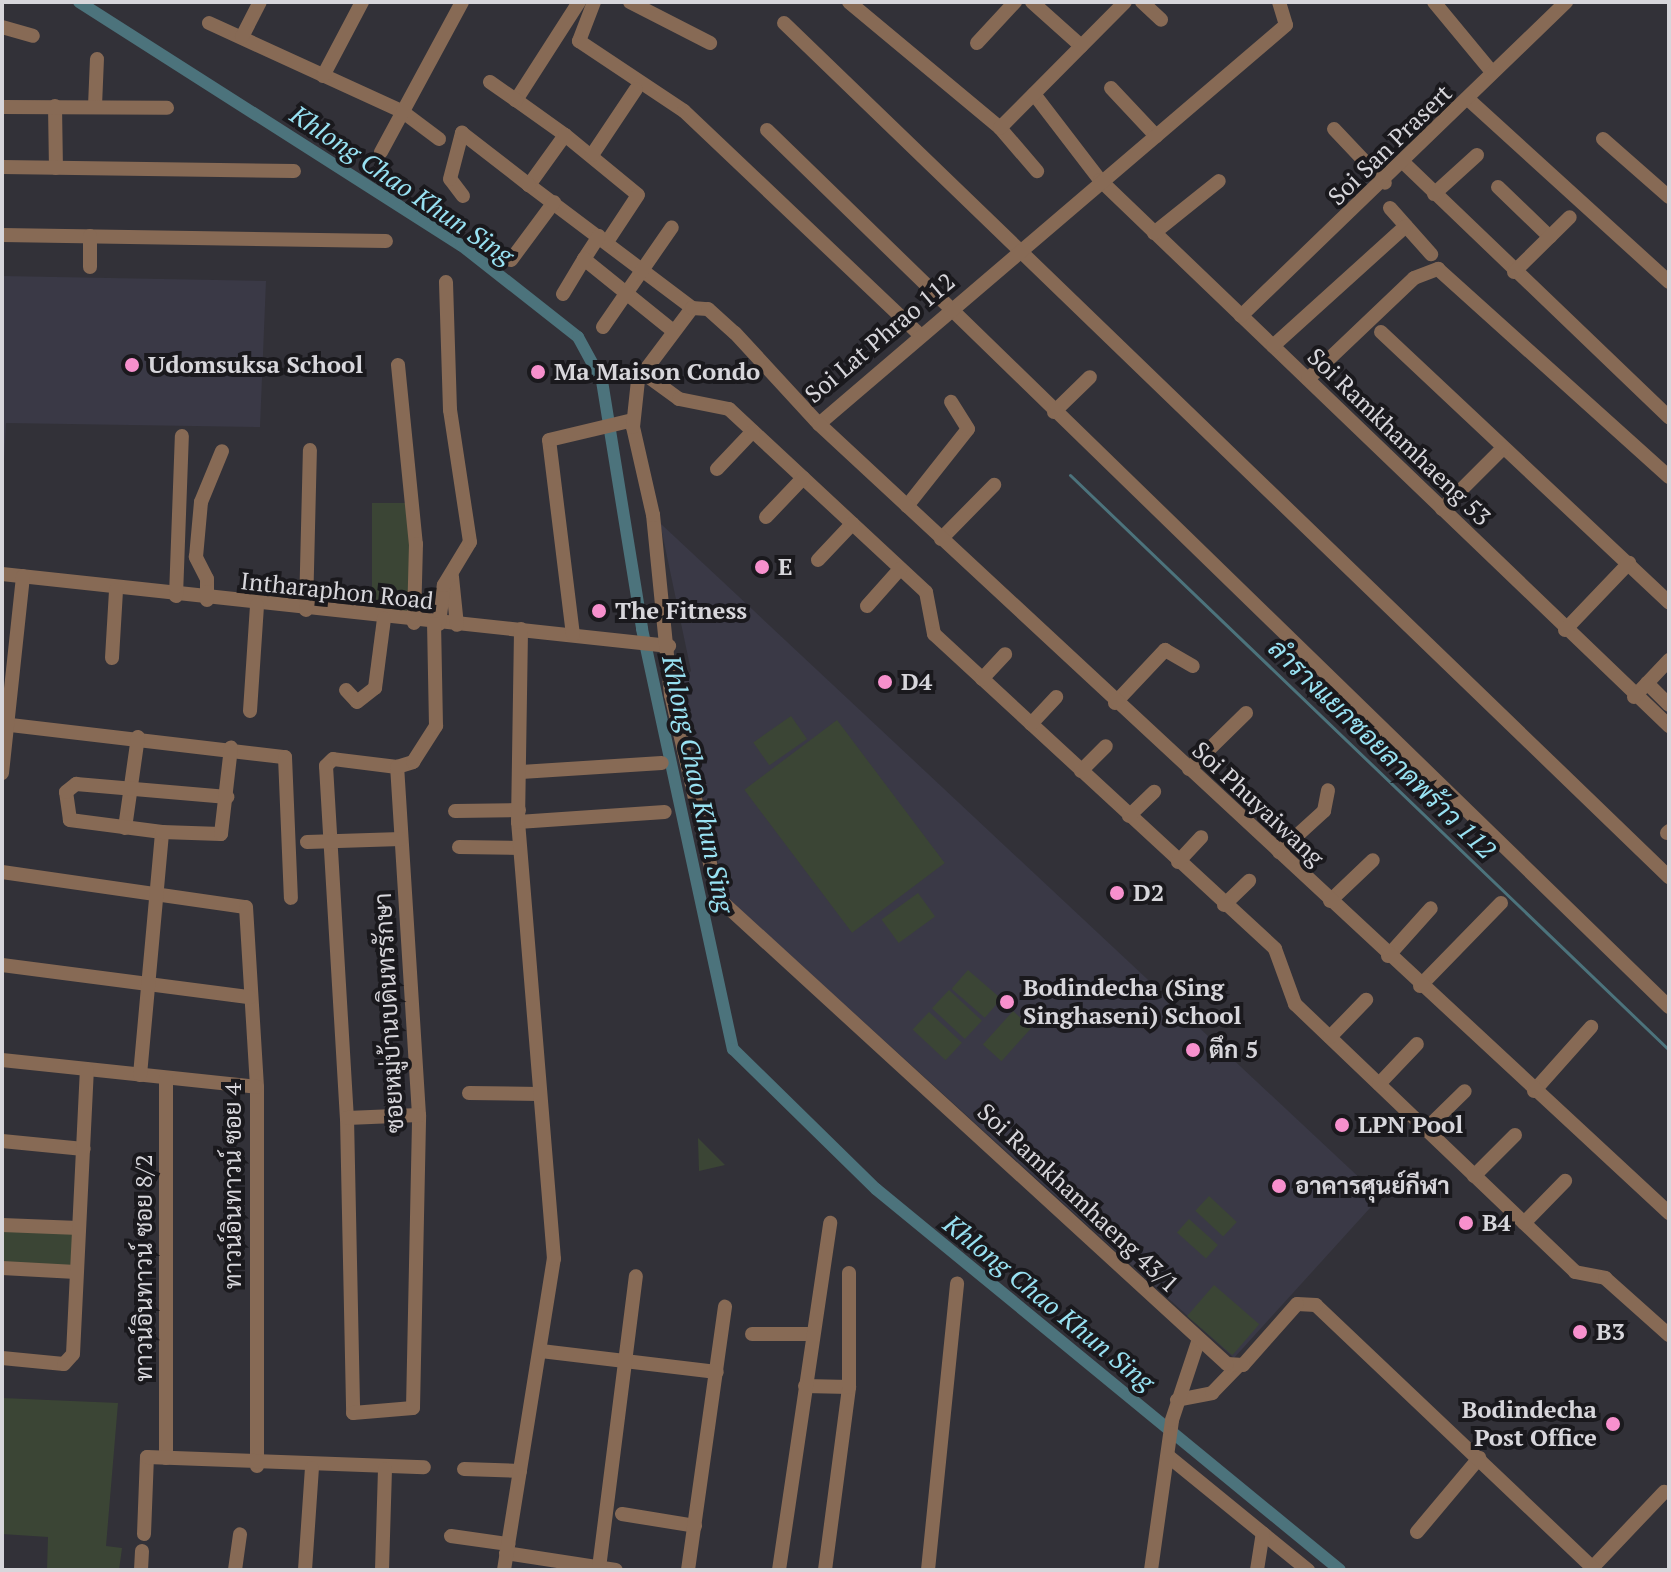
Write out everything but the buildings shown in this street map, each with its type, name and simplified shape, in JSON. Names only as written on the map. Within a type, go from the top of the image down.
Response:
[{"type":"street","points":[[242,37],[260,2]]},
{"type":"street","points":[[323,76],[362,2]]},
{"type":"street","points":[[381,152],[462,2]]},
{"type":"street","points":[[516,100],[579,2]]},
{"type":"street","points":[[594,2],[579,41],[684,111],[919,334]]},
{"type":"street","points":[[630,2],[710,43]]},
{"type":"street","points":[[849,2],[1000,128],[1037,171]]},
{"type":"street","points":[[977,43],[1015,2]]},
{"type":"street","points":[[1032,2],[1081,46]]},
{"type":"street","points":[[1000,128],[1125,2]]},
{"type":"street","points":[[1142,2],[1161,20]]},
{"type":"street","name":"Soi Lat Phrao 112","points":[[463,196],[450,179],[462,133],[645,269],[692,308],[708,309],[735,333],[819,424],[919,334],[1286,25],[1279,2]]},
{"type":"street","points":[[1454,2],[1438,7],[1492,72]]},
{"type":"street","name":"Soi San Prasert","points":[[1241,316],[1405,164],[1492,72],[1566,2]]},
{"type":"street","points":[[209,23],[403,112],[439,139]]},
{"type":"street","points":[[784,23],[1669,877]]},
{"type":"street","points":[[2,27],[33,36]]},
{"type":"street","points":[[95,106],[97,59]]},
{"type":"street","points":[[490,82],[592,155],[638,195],[584,259],[563,294]]},
{"type":"street","points":[[1111,88],[1156,136]]},
{"type":"street","points":[[592,155],[636,89]]},
{"type":"street","name":"Soi Ramkhamhaeng 53","points":[[1034,94],[1100,180],[1634,697],[1669,726]]},
{"type":"street","points":[[1468,99],[1669,282]]},
{"type":"street","points":[[55,106],[56,168]]},
{"type":"street","points":[[2,107],[167,108]]},
{"type":"street","points":[[1334,129],[1385,183]]},
{"type":"street","points":[[767,130],[952,306],[1054,412],[1669,1007]]},
{"type":"street","points":[[529,185],[565,135]]},
{"type":"street","points":[[1603,139],[1669,197]]},
{"type":"street","points":[[1434,194],[1477,155]]},
{"type":"street","points":[[1405,164],[1514,272],[1669,417]]},
{"type":"street","points":[[2,167],[294,171]]},
{"type":"street","points":[[1154,233],[1219,181]]},
{"type":"street","points":[[1498,187],[1550,237]]},
{"type":"street","points":[[511,260],[554,202]]},
{"type":"street","points":[[1390,208],[1431,254]]},
{"type":"street","points":[[1514,272],[1570,217]]},
{"type":"street","points":[[1273,346],[1406,226]]},
{"type":"street","points":[[603,327],[672,227]]},
{"type":"street","points":[[2,235],[386,241]]},
{"type":"street","points":[[90,236],[90,267]]},
{"type":"street","points":[[584,259],[672,330]]},
{"type":"street","points":[[1308,379],[1414,278],[1438,269],[1669,477]]},
{"type":"street","points":[[419,1115],[347,1118],[328,762],[397,767],[413,762],[436,726],[436,624],[444,585],[452,577],[470,542],[450,410],[446,282]]},
{"type":"street","points":[[669,646],[626,421],[642,372],[692,308]]},
{"type":"street","points":[[1381,332],[1669,602]]},
{"type":"street","points":[[398,365],[416,544],[414,623]]},
{"type":"street","points":[[642,372],[679,399],[729,409],[926,592],[934,634],[1275,949],[1295,1004],[1575,1272],[1605,1278],[1669,1335]]},
{"type":"street","points":[[1054,412],[1090,377]]},
{"type":"street","points":[[907,506],[968,429],[951,402]]},
{"type":"street","points":[[573,635],[549,440],[626,421]]},
{"type":"street","name":"Soi Phuyaiwang","points":[[819,424],[1115,703],[1669,1213]]},
{"type":"street","points":[[717,469],[753,431]]},
{"type":"street","points":[[176,596],[182,436]]},
{"type":"street","points":[[1442,509],[1503,448]]},
{"type":"street","points":[[306,610],[310,450]]},
{"type":"street","points":[[207,600],[207,579],[196,557],[199,516],[222,451]]},
{"type":"street","points":[[766,517],[803,478]]},
{"type":"street","points":[[941,539],[994,485]]},
{"type":"street","points":[[818,560],[852,524]]},
{"type":"street","points":[[1565,630],[1629,563]]},
{"type":"street","points":[[867,606],[900,569]]},
{"type":"street","name":"Intharaphon Road","points":[[2,574],[116,590],[414,623],[521,629],[653,647],[669,646]]},
{"type":"street","points":[[2,773],[23,576]]},
{"type":"street","points":[[452,577],[457,625]]},
{"type":"street","points":[[112,658],[116,590]]},
{"type":"street","points":[[250,711],[257,605]]},
{"type":"street","points":[[346,690],[357,702],[375,688],[384,619]]},
{"type":"street","points":[[504,1570],[554,1259],[520,848],[521,629]]},
{"type":"street","name":"Soi Ramkhamhaeng 43/1","points":[[669,646],[671,695],[722,904],[1199,1339],[1237,1367]]},
{"type":"street","points":[[1115,703],[1165,650],[1193,666]]},
{"type":"street","points":[[982,679],[1005,654]]},
{"type":"street","points":[[1634,697],[1669,660]]},
{"type":"street","points":[[1647,683],[1669,705]]},
{"type":"street","points":[[1031,724],[1056,697]]},
{"type":"street","points":[[1189,769],[1246,713]]},
{"type":"street","points":[[5,724],[231,748],[288,761],[291,898]]},
{"type":"street","points":[[125,828],[138,737]]},
{"type":"street","points":[[1081,771],[1106,746]]},
{"type":"street","points":[[227,797],[70,786],[64,811],[70,820],[162,832],[219,835],[227,797],[231,748]]},
{"type":"street","points":[[521,772],[662,763]]},
{"type":"street","name":"ซอยหมู่บ้านบดินทรรักษา","points":[[347,1118],[348,1408],[405,1413],[414,1392],[419,1115],[397,767]]},
{"type":"street","points":[[1279,852],[1324,811],[1328,790]]},
{"type":"street","points":[[1129,816],[1154,792]]},
{"type":"street","points":[[455,811],[519,816],[665,812]]},
{"type":"street","points":[[140,1075],[159,893],[162,832]]},
{"type":"street","points":[[1178,862],[1201,837]]},
{"type":"street","points":[[307,842],[401,839]]},
{"type":"street","points":[[459,847],[520,848]]},
{"type":"street","points":[[1330,901],[1373,860]]},
{"type":"street","points":[[2,872],[159,893]]},
{"type":"street","points":[[1224,905],[1249,881]]},
{"type":"street","name":"ทาวน์อินทาวน์ ซอย 4","points":[[159,893],[246,907],[257,1087],[257,1466]]},
{"type":"street","points":[[1420,986],[1501,903]]},
{"type":"street","points":[[1388,956],[1431,908]]},
{"type":"street","points":[[2,965],[250,997]]},
{"type":"street","points":[[1330,1037],[1366,1000]]},
{"type":"street","points":[[1534,1091],[1591,1027]]},
{"type":"street","points":[[1379,1084],[1417,1044]]},
{"type":"street","points":[[2,1060],[257,1087]]},
{"type":"street","points":[[2,1358],[69,1360],[87,1069]]},
{"type":"street","name":"ทาวน์อินทาวน์ ซอย 8/2","points":[[166,1078],[166,1458]]},
{"type":"street","points":[[1426,1129],[1465,1091]]},
{"type":"street","points":[[469,1093],[540,1094]]},
{"type":"street","points":[[1474,1176],[1515,1135]]},
{"type":"street","points":[[2,1141],[84,1149]]},
{"type":"street","points":[[1524,1223],[1565,1181]]},
{"type":"street","points":[[779,1570],[830,1223]]},
{"type":"street","points":[[2,1225],[79,1228]]},
{"type":"street","points":[[2,1268],[76,1272]]},
{"type":"street","points":[[825,1570],[849,1387],[849,1273]]},
{"type":"street","points":[[599,1568],[636,1276]]},
{"type":"street","points":[[928,1570],[957,1283]]},
{"type":"street","points":[[1177,1400],[1212,1393],[1297,1304],[1308,1302],[1327,1311],[1593,1569],[1664,1492]]},
{"type":"street","points":[[688,1570],[725,1307]]},
{"type":"street","points":[[752,1334],[812,1334]]},
{"type":"street","points":[[1151,1570],[1172,1420],[1199,1339]]},
{"type":"street","points":[[541,1351],[628,1358],[717,1372]]},
{"type":"street","points":[[805,1386],[849,1387]]},
{"type":"street","points":[[1168,1449],[1308,1570]]},
{"type":"street","points":[[144,1534],[147,1457],[312,1468],[424,1467]]},
{"type":"street","points":[[1417,1532],[1479,1458]]},
{"type":"street","points":[[305,1570],[312,1468]]},
{"type":"street","points":[[382,1570],[385,1469]]},
{"type":"street","points":[[464,1469],[520,1471]]},
{"type":"street","points":[[622,1514],[695,1526]]},
{"type":"street","points":[[1257,1570],[1263,1533]]},
{"type":"street","points":[[235,1570],[240,1534]]},
{"type":"street","points":[[451,1536],[616,1570]]},
{"type":"street","points":[[141,1570],[142,1551]]},
{"type":"shaded area","name":"Udomsuksa School","points":[[2,276],[266,281],[260,427],[6,423],[2,500]]},
{"type":"shaded area","name":"Bodindecha (Sing Singhaseni) School","points":[[660,523],[1380,1197],[1234,1358],[726,897],[676,686],[691,671]]},
{"type":"green space","points":[[372,503],[415,503],[415,616],[372,616]]},
{"type":"green space","points":[[791,716],[807,739],[769,765],[753,742]]},
{"type":"green space","points":[[837,720],[945,863],[852,933],[744,790]]},
{"type":"green space","points":[[918,893],[935,916],[899,943],[882,919]]},
{"type":"green space","points":[[968,970],[1001,999],[985,1018],[952,989]]},
{"type":"green space","points":[[949,990],[982,1021],[965,1039],[932,1008]]},
{"type":"green space","points":[[1013,1011],[1032,1028],[1001,1061],[983,1044]]},
{"type":"green space","points":[[929,1012],[962,1043],[946,1060],[913,1030]]},
{"type":"green space","points":[[698,1138],[725,1165],[699,1171]]},
{"type":"green space","points":[[1209,1196],[1237,1222],[1223,1237],[1195,1211]]},
{"type":"green space","points":[[1189,1219],[1218,1245],[1206,1258],[1177,1232]]},
{"type":"green space","points":[[2,1228],[76,1232],[74,1268],[2,1264]]},
{"type":"green space","points":[[1214,1285],[1259,1324],[1232,1355],[1187,1316]]},
{"type":"green space","points":[[2,1398],[118,1403],[106,1546],[122,1548],[119,1570],[47,1570],[48,1537],[2,1534]]},
{"type":"waterway","name":"Khlong Chao Khun Sing","points":[[79,2],[461,245],[578,337],[602,381],[642,629],[733,1049],[876,1189],[1340,1570]]},
{"type":"waterway","name":"ลำรางแยกซอยลาดพร้าว 112","points":[[1070,475],[1669,1050]]},
{"type":"place","name":"Udomsuksa School","points":[[132,365]]},
{"type":"place","name":"Ma Maison Condo","points":[[538,372]]},
{"type":"place","name":"E","points":[[762,567]]},
{"type":"place","name":"The Fitness","points":[[599,611]]},
{"type":"place","name":"D4","points":[[885,682]]},
{"type":"place","name":"D2","points":[[1117,893]]},
{"type":"place","name":"Bodindecha (Sing Singhaseni) School","points":[[1007,1002]]},
{"type":"place","name":"ตึก 5","points":[[1193,1050]]},
{"type":"place","name":"LPN Pool","points":[[1342,1125]]},
{"type":"place","name":"อาคารศุนย์กีฬา","points":[[1279,1186]]},
{"type":"place","name":"B4","points":[[1466,1223]]},
{"type":"place","name":"B3","points":[[1580,1332]]},
{"type":"place","name":"Bodindecha Post Office","points":[[1613,1424]]}]
